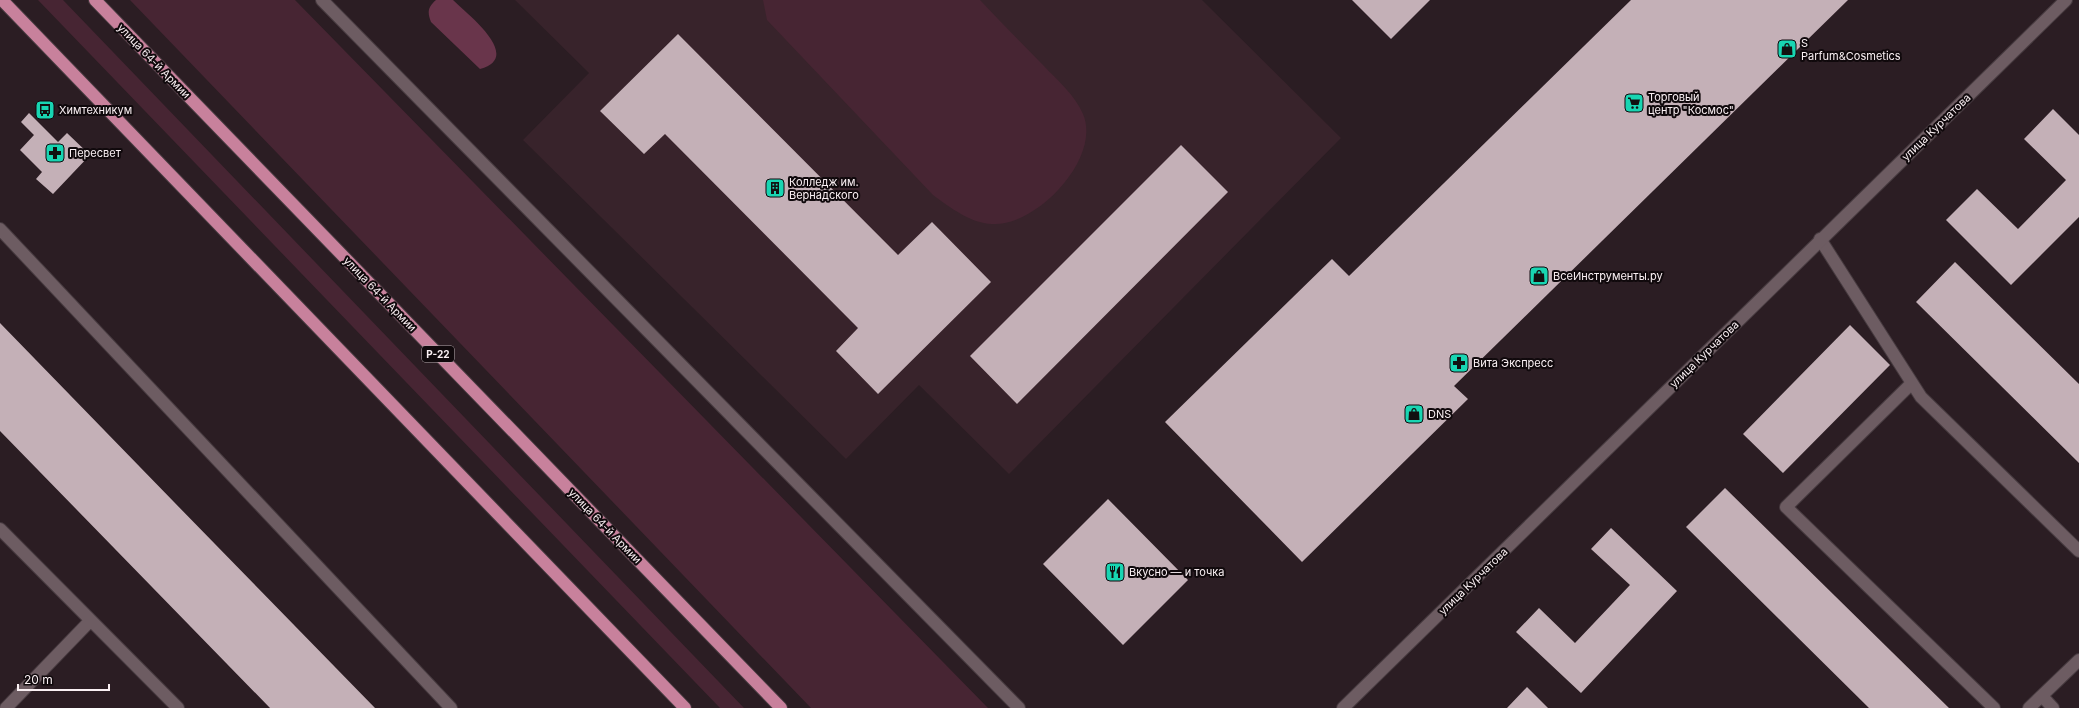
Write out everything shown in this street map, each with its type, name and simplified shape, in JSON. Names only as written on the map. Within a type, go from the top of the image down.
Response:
[{"type":"highway","points":[[2,0],[685,708]]},
{"type":"highway","name":"улица 64-й Армии","points":[[95,0],[781,708]]},
{"type":"street","points":[[322,0],[1019,708]]},
{"type":"street","name":"улица Курчатова","points":[[1350,705],[1820,240],[2066,0]]},
{"type":"street","points":[[0,229],[451,708]]},
{"type":"street","points":[[1820,240],[1921,398],[2079,551]]},
{"type":"street","points":[[1912,383],[1786,507],[1994,708]]},
{"type":"street","points":[[0,529],[178,708]]},
{"type":"street","points":[[6,708],[90,621]]},
{"type":"street","points":[[2029,708],[2079,660]]},
{"type":"street","points":[[2042,696],[2053,708]]},
{"type":"shaded area","points":[[38,0],[63,0],[744,708],[720,708]]},
{"type":"shaded area","points":[[130,0],[295,0],[988,708],[811,708]]},
{"type":"shaded area","points":[[436,0],[453,0],[488,35],[494,46],[496,55],[492,63],[480,69],[431,22],[429,10],[431,5]]},
{"type":"shaded area","points":[[515,0],[1202,0],[1341,138],[1009,474],[919,385],[846,459],[523,140],[589,73]]},
{"type":"shaded area","points":[[763,0],[980,0],[1065,88],[1080,107],[1083,114],[1086,131],[1083,150],[1074,169],[1061,187],[1045,202],[1027,214],[1009,222],[992,224],[968,218],[933,195],[767,20]]},
{"type":"building","points":[[1352,0],[1430,0],[1391,39]]},
{"type":"building","points":[[1631,0],[1848,0],[1454,386],[1468,399],[1302,562],[1165,422],[1332,259],[1349,276]]},
{"type":"building","name":"Колледж им. Вернадского","points":[[678,34],[898,255],[932,222],[991,282],[878,394],[836,351],[858,328],[665,134],[644,154],[600,111]]},
{"type":"building","points":[[2053,109],[2079,135],[2079,217],[2011,285],[1946,220],[1977,189],[2018,229],[2066,180],[2024,139]]},
{"type":"building","name":"Пересвет","points":[[29,113],[58,142],[67,133],[90,155],[53,194],[36,179],[42,172],[20,150],[34,135],[21,122]]},
{"type":"building","points":[[1181,145],[1228,192],[1017,404],[970,356]]},
{"type":"building","points":[[1955,262],[2079,384],[2079,463],[1916,302]]},
{"type":"building","points":[[0,323],[375,708],[270,708],[0,431]]},
{"type":"building","points":[[1850,325],[1890,365],[1783,473],[1743,434]]},
{"type":"building","points":[[1725,488],[1949,708],[1869,708],[1686,527]]},
{"type":"building","name":"Вкусно — и точка","points":[[1108,499],[1188,580],[1123,645],[1043,564]]},
{"type":"building","points":[[1611,528],[1677,591],[1581,693],[1516,632],[1539,608],[1575,643],[1630,585],[1591,549]]},
{"type":"building","points":[[1527,687],[1548,708],[1507,708]]},
{"type":"place","name":"S Parfum&Cosmetics","points":[[1787,49]]},
{"type":"place","name":"Торговый центр \"Космос\"","points":[[1634,103]]},
{"type":"place","name":"Химтехникум","points":[[45,110]]},
{"type":"place","name":"Пересвет","points":[[55,153]]},
{"type":"place","name":"Колледж им. Вернадского","points":[[775,188]]},
{"type":"place","name":"ВсеИнструменты.ру","points":[[1539,276]]},
{"type":"place","name":"Вита Экспресс","points":[[1459,363]]},
{"type":"place","name":"DNS","points":[[1414,414]]},
{"type":"place","name":"Вкусно — и точка","points":[[1115,572]]}]
